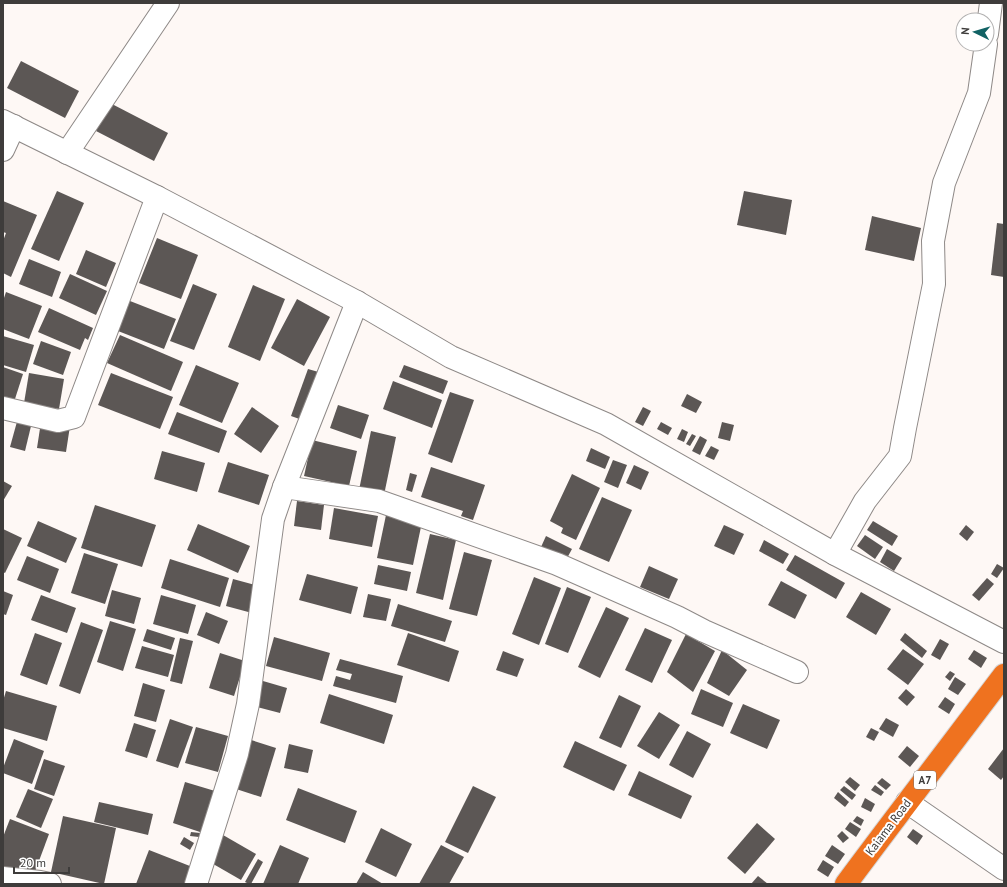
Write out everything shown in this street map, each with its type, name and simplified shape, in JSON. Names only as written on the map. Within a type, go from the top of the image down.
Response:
[{"type":"highway","name":"Kaiama Road","points":[[846,884],[906,802],[926,779],[1004,675]]},
{"type":"street","points":[[67,153],[168,3]]},
{"type":"street","points":[[835,554],[865,501],[900,456],[934,284],[933,241],[944,183],[980,94],[985,52]]},
{"type":"street","points":[[3,150],[8,124],[157,197],[357,302],[451,357],[606,424],[835,554],[1004,642]]},
{"type":"street","points":[[3,408],[58,421],[74,417],[157,197]]},
{"type":"street","points":[[196,884],[237,754],[248,704],[273,519],[284,487],[357,302]]},
{"type":"street","points":[[284,487],[380,501],[557,564],[798,672]]},
{"type":"street","points":[[906,802],[1004,869]]},
{"type":"street","points":[[3,878],[50,884]]},
{"type":"building","points":[[21,61],[79,91],[65,118],[7,88]]},
{"type":"building","points":[[110,103],[168,133],[154,161],[96,131]]},
{"type":"building","points":[[57,191],[84,203],[59,261],[31,249]]},
{"type":"building","points":[[744,191],[792,200],[786,235],[737,225]]},
{"type":"building","points":[[3,201],[37,215],[11,277],[3,273],[3,241],[6,233],[3,232]]},
{"type":"building","points":[[872,216],[921,228],[914,261],[865,250]]},
{"type":"building","points":[[997,223],[1004,224],[1004,277],[991,275]]},
{"type":"building","points":[[157,238],[198,255],[181,299],[139,283]]},
{"type":"building","points":[[86,250],[116,263],[106,287],[76,274]]},
{"type":"building","points":[[29,259],[61,272],[52,297],[19,284]]},
{"type":"building","points":[[70,274],[107,291],[96,315],[59,298]]},
{"type":"building","points":[[193,284],[217,294],[194,350],[170,341]]},
{"type":"building","points":[[253,285],[285,299],[260,361],[228,347]]},
{"type":"building","points":[[6,292],[42,306],[29,339],[3,329],[3,301]]},
{"type":"building","points":[[297,299],[330,317],[304,366],[271,348]]},
{"type":"building","points":[[130,301],[176,319],[164,349],[118,331]]},
{"type":"building","points":[[49,308],[93,328],[88,340],[85,338],[80,350],[38,332]]},
{"type":"building","points":[[120,335],[183,362],[171,391],[107,363]]},
{"type":"building","points":[[3,336],[34,345],[26,372],[3,365]]},
{"type":"building","points":[[41,341],[71,352],[63,375],[33,364]]},
{"type":"building","points":[[196,365],[239,383],[222,423],[179,405]]},
{"type":"building","points":[[404,365],[448,381],[443,394],[399,377]]},
{"type":"building","points":[[3,367],[23,374],[14,402],[3,399]]},
{"type":"building","points":[[308,369],[322,373],[305,421],[291,416]]},
{"type":"building","points":[[29,373],[64,379],[59,409],[24,403]]},
{"type":"building","points":[[111,373],[173,397],[160,429],[98,405]]},
{"type":"building","points":[[393,381],[442,400],[432,428],[383,409]]},
{"type":"building","points":[[450,392],[474,400],[452,463],[428,454]]},
{"type":"building","points":[[687,394],[702,402],[696,413],[681,406]]},
{"type":"building","points":[[338,405],[369,415],[361,439],[330,428]]},
{"type":"building","points":[[252,407],[279,426],[261,453],[234,434]]},
{"type":"building","points":[[643,407],[651,411],[643,426],[635,422]]},
{"type":"building","points":[[177,412],[227,431],[219,453],[168,434]]},
{"type":"building","points":[[18,418],[32,422],[25,451],[10,447]]},
{"type":"building","points":[[41,422],[70,426],[66,452],[37,448]]},
{"type":"building","points":[[661,422],[672,428],[668,435],[657,429]]},
{"type":"building","points":[[722,422],[734,425],[730,441],[718,438]]},
{"type":"building","points":[[682,429],[688,432],[684,442],[677,439]]},
{"type":"building","points":[[371,431],[396,437],[384,495],[359,490]]},
{"type":"building","points":[[692,434],[696,436],[690,446],[686,444]]},
{"type":"building","points":[[700,436],[707,440],[700,455],[692,451]]},
{"type":"building","points":[[312,440],[357,451],[349,486],[304,476]]},
{"type":"building","points":[[711,446],[719,450],[714,460],[705,456]]},
{"type":"building","points":[[591,448],[610,457],[605,469],[586,461]]},
{"type":"building","points":[[162,451],[205,463],[197,492],[154,479]]},
{"type":"building","points":[[613,460],[627,465],[618,488],[604,482]]},
{"type":"building","points":[[228,462],[269,475],[259,505],[218,492]]},
{"type":"building","points":[[634,465],[649,472],[641,490],[626,483]]},
{"type":"building","points":[[431,467],[485,485],[473,520],[461,516],[463,511],[421,497]]},
{"type":"building","points":[[410,473],[417,475],[412,492],[406,490]]},
{"type":"building","points":[[572,474],[600,488],[576,540],[561,533],[563,528],[550,521]]},
{"type":"building","points":[[3,481],[12,486],[3,501]]},
{"type":"building","points":[[602,497],[632,510],[609,562],[579,549]]},
{"type":"building","points":[[297,501],[324,505],[321,530],[294,526]]},
{"type":"building","points":[[95,505],[156,525],[142,567],[81,548]]},
{"type":"building","points":[[334,508],[378,516],[372,547],[329,539]]},
{"type":"building","points":[[386,515],[422,522],[413,565],[377,558]]},
{"type":"building","points":[[38,521],[77,538],[66,563],[27,546]]},
{"type":"building","points":[[873,521],[898,536],[892,546],[867,530]]},
{"type":"building","points":[[198,524],[250,546],[238,573],[187,550]]},
{"type":"building","points":[[724,525],[744,534],[734,555],[714,546]]},
{"type":"building","points":[[966,525],[974,532],[967,541],[959,534]]},
{"type":"building","points":[[3,529],[22,538],[5,573],[3,572]]},
{"type":"building","points":[[430,534],[456,540],[443,600],[416,593]]},
{"type":"building","points":[[865,535],[883,547],[875,559],[857,546]]},
{"type":"building","points":[[546,536],[572,549],[566,560],[541,547]]},
{"type":"building","points":[[764,540],[789,554],[783,564],[759,551]]},
{"type":"building","points":[[887,549],[902,558],[894,571],[880,562]]},
{"type":"building","points":[[464,552],[492,560],[477,616],[449,609]]},
{"type":"building","points":[[84,553],[118,564],[105,604],[71,593]]},
{"type":"building","points":[[795,555],[845,583],[836,599],[786,570]]},
{"type":"building","points":[[27,556],[59,569],[50,593],[17,580]]},
{"type":"building","points":[[170,559],[229,578],[220,607],[161,588]]},
{"type":"building","points":[[997,564],[1004,568],[997,578],[991,574]]},
{"type":"building","points":[[378,565],[411,572],[407,591],[374,584]]},
{"type":"building","points":[[649,566],[678,579],[669,599],[640,587]]},
{"type":"building","points":[[307,574],[358,587],[351,614],[299,600]]},
{"type":"building","points":[[534,577],[561,588],[539,645],[512,634]]},
{"type":"building","points":[[987,578],[994,584],[979,601],[972,595]]},
{"type":"building","points":[[233,579],[259,586],[252,613],[226,606]]},
{"type":"building","points":[[781,581],[807,595],[795,619],[768,605]]},
{"type":"building","points":[[567,587],[591,597],[568,653],[545,644]]},
{"type":"building","points":[[112,590],[141,598],[134,624],[105,616]]},
{"type":"building","points":[[3,591],[13,595],[6,615],[3,614]]},
{"type":"building","points":[[861,592],[891,609],[876,635],[846,617]]},
{"type":"building","points":[[368,594],[391,599],[386,621],[363,617]]},
{"type":"building","points":[[41,595],[76,608],[67,633],[31,620]]},
{"type":"building","points":[[161,595],[196,605],[188,634],[153,624]]},
{"type":"building","points":[[398,604],[452,621],[445,642],[391,626]]},
{"type":"building","points":[[606,607],[629,618],[600,678],[578,667]]},
{"type":"building","points":[[206,612],[228,621],[219,644],[197,635]]},
{"type":"building","points":[[110,621],[136,629],[123,671],[97,662]]},
{"type":"building","points":[[81,622],[103,630],[80,694],[59,686]]},
{"type":"building","points":[[645,628],[672,640],[652,683],[625,670]]},
{"type":"building","points":[[147,629],[175,638],[171,650],[143,641]]},
{"type":"building","points":[[35,633],[62,643],[47,685],[20,675]]},
{"type":"building","points":[[408,633],[459,651],[449,682],[397,665]]},
{"type":"building","points":[[905,633],[927,651],[922,658],[900,640]]},
{"type":"building","points":[[686,634],[715,651],[693,692],[667,672]]},
{"type":"building","points":[[274,637],[330,653],[322,681],[266,666]]},
{"type":"building","points":[[180,638],[193,641],[182,684],[170,681]]},
{"type":"building","points":[[940,639],[949,644],[940,660],[931,655]]},
{"type":"building","points":[[142,646],[174,655],[168,677],[135,668]]},
{"type":"building","points":[[903,649],[924,664],[908,685],[887,669]]},
{"type":"building","points":[[722,650],[747,670],[729,696],[707,683]]},
{"type":"building","points":[[974,650],[987,658],[981,668],[968,659]]},
{"type":"building","points":[[503,651],[524,659],[517,677],[496,670]]},
{"type":"building","points":[[220,653],[245,661],[234,696],[209,688]]},
{"type":"building","points":[[340,659],[403,676],[396,703],[333,686],[336,676],[350,680],[352,674],[336,670]]},
{"type":"building","points":[[950,671],[955,674],[950,681],[945,677]]},
{"type":"building","points":[[955,677],[966,684],[958,695],[948,689]]},
{"type":"building","points":[[263,681],[287,688],[280,713],[257,707]]},
{"type":"building","points":[[143,683],[165,690],[156,722],[134,716]]},
{"type":"building","points":[[701,689],[733,703],[723,727],[691,714]]},
{"type":"building","points":[[906,689],[915,697],[907,706],[898,698]]},
{"type":"building","points":[[6,691],[57,706],[47,741],[3,728],[3,701]]},
{"type":"building","points":[[329,694],[393,715],[384,744],[320,723]]},
{"type":"building","points":[[619,695],[641,706],[621,748],[599,738]]},
{"type":"building","points":[[945,697],[955,704],[949,714],[938,707]]},
{"type":"building","points":[[743,704],[780,720],[767,749],[730,733]]},
{"type":"building","points":[[659,712],[680,725],[659,759],[637,746]]},
{"type":"building","points":[[886,718],[899,725],[893,737],[879,729]]},
{"type":"building","points":[[170,719],[193,727],[178,768],[156,761]]},
{"type":"building","points":[[134,723],[156,730],[147,758],[125,751]]},
{"type":"building","points":[[196,727],[228,736],[218,772],[185,763]]},
{"type":"building","points":[[871,728],[879,732],[874,741],[866,737]]},
{"type":"building","points":[[687,731],[711,744],[693,778],[669,765]]},
{"type":"building","points":[[245,738],[276,748],[261,797],[230,787]]},
{"type":"building","points":[[14,739],[44,751],[32,784],[3,773],[3,768]]},
{"type":"building","points":[[575,741],[627,765],[614,791],[563,767]]},
{"type":"building","points":[[289,744],[313,750],[308,773],[284,768]]},
{"type":"building","points":[[907,746],[919,756],[910,767],[898,757]]},
{"type":"building","points":[[1004,748],[1004,776],[1001,780],[988,769]]},
{"type":"building","points":[[44,759],[65,766],[54,796],[34,789]]},
{"type":"building","points":[[639,771],[692,796],[681,819],[628,795]]},
{"type":"building","points":[[850,777],[860,785],[855,791],[845,782]]},
{"type":"building","points":[[882,778],[891,785],[886,790],[877,783]]},
{"type":"building","points":[[185,782],[215,791],[203,833],[173,823]]},
{"type":"building","points":[[875,785],[884,792],[881,796],[871,790]]},
{"type":"building","points":[[473,786],[496,797],[468,853],[445,842]]},
{"type":"building","points":[[844,786],[856,795],[852,800],[840,790]]},
{"type":"building","points":[[298,788],[357,811],[345,843],[286,820]]},
{"type":"building","points":[[28,789],[53,799],[41,828],[16,817]]},
{"type":"building","points":[[838,792],[849,802],[845,807],[834,798]]},
{"type":"building","points":[[865,798],[875,804],[871,812],[861,807]]},
{"type":"building","points":[[99,802],[153,814],[148,835],[94,822]]},
{"type":"building","points":[[63,816],[116,828],[104,884],[51,872]]},
{"type":"building","points":[[857,816],[864,820],[861,826],[853,821]]},
{"type":"building","points":[[10,819],[49,834],[33,877],[3,866],[3,837]]},
{"type":"building","points":[[850,822],[861,829],[856,837],[845,829]]},
{"type":"building","points":[[757,823],[775,839],[745,874],[727,858]]},
{"type":"building","points":[[381,828],[412,844],[396,877],[365,862]]},
{"type":"building","points":[[913,829],[923,836],[917,845],[907,837]]},
{"type":"building","points":[[842,831],[849,838],[843,843],[837,836]]},
{"type":"building","points":[[191,832],[200,833],[199,837],[190,836]]},
{"type":"building","points":[[223,835],[256,854],[241,880],[208,861]]},
{"type":"building","points":[[184,837],[194,843],[190,850],[180,844]]},
{"type":"building","points":[[280,845],[309,858],[298,884],[263,884]]},
{"type":"building","points":[[441,845],[464,857],[449,884],[419,884]]},
{"type":"building","points":[[832,845],[845,854],[838,864],[825,856]]},
{"type":"building","points":[[149,850],[195,868],[189,884],[136,884]]},
{"type":"building","points":[[258,859],[263,862],[251,884],[249,884],[245,882]]},
{"type":"building","points":[[823,860],[834,867],[828,877],[817,870]]},
{"type":"building","points":[[363,872],[383,884],[356,884]]},
{"type":"building","points":[[758,876],[768,884],[751,884]]}]
